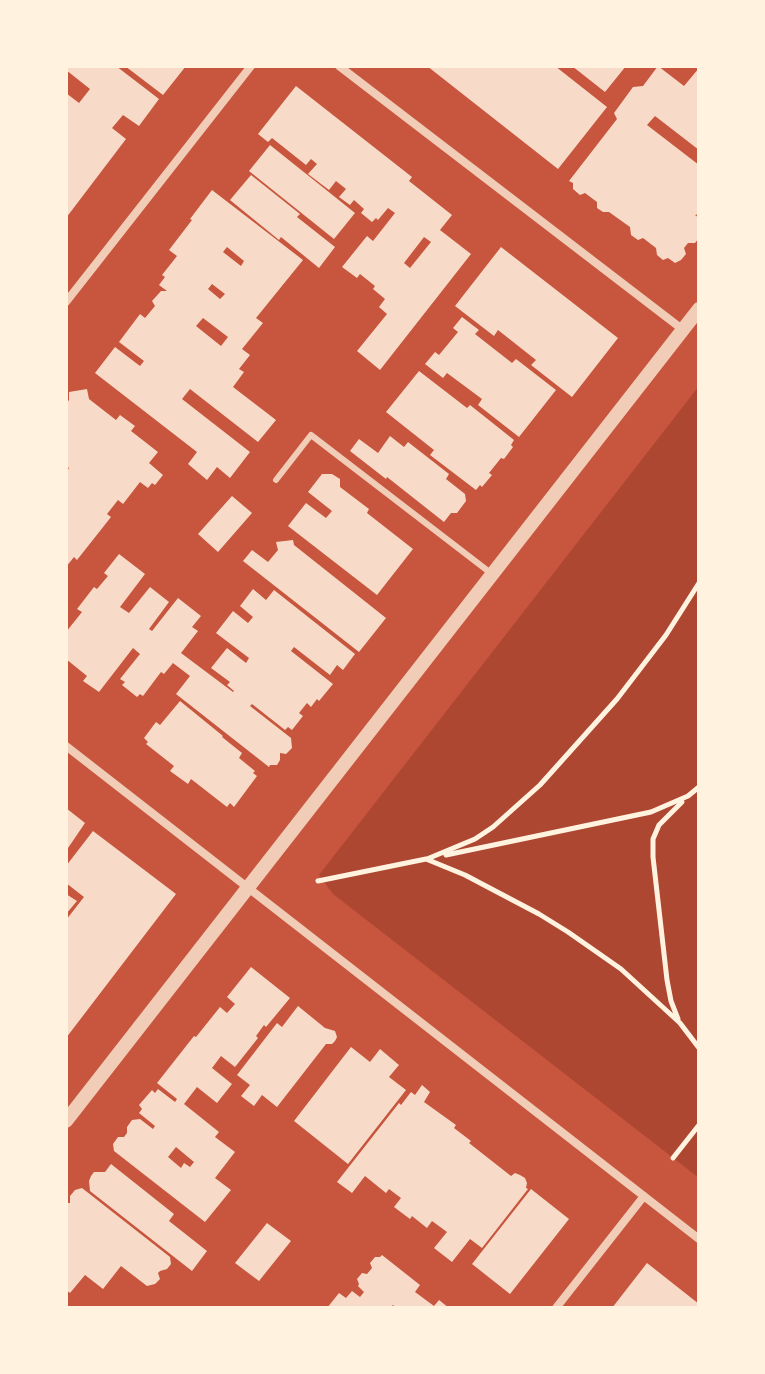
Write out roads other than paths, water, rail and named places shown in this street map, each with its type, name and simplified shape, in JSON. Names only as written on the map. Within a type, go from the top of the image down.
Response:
[{"type":"street","points":[[66,302],[251,66]]},
{"type":"street","points":[[339,66],[682,329]]},
{"type":"street","points":[[66,1121],[699,309]]},
{"type":"street","points":[[66,746],[699,1239]]},
{"type":"street","points":[[556,1308],[644,1196]]},
{"type":"lane","points":[[276,480],[311,435],[492,574]]}]
